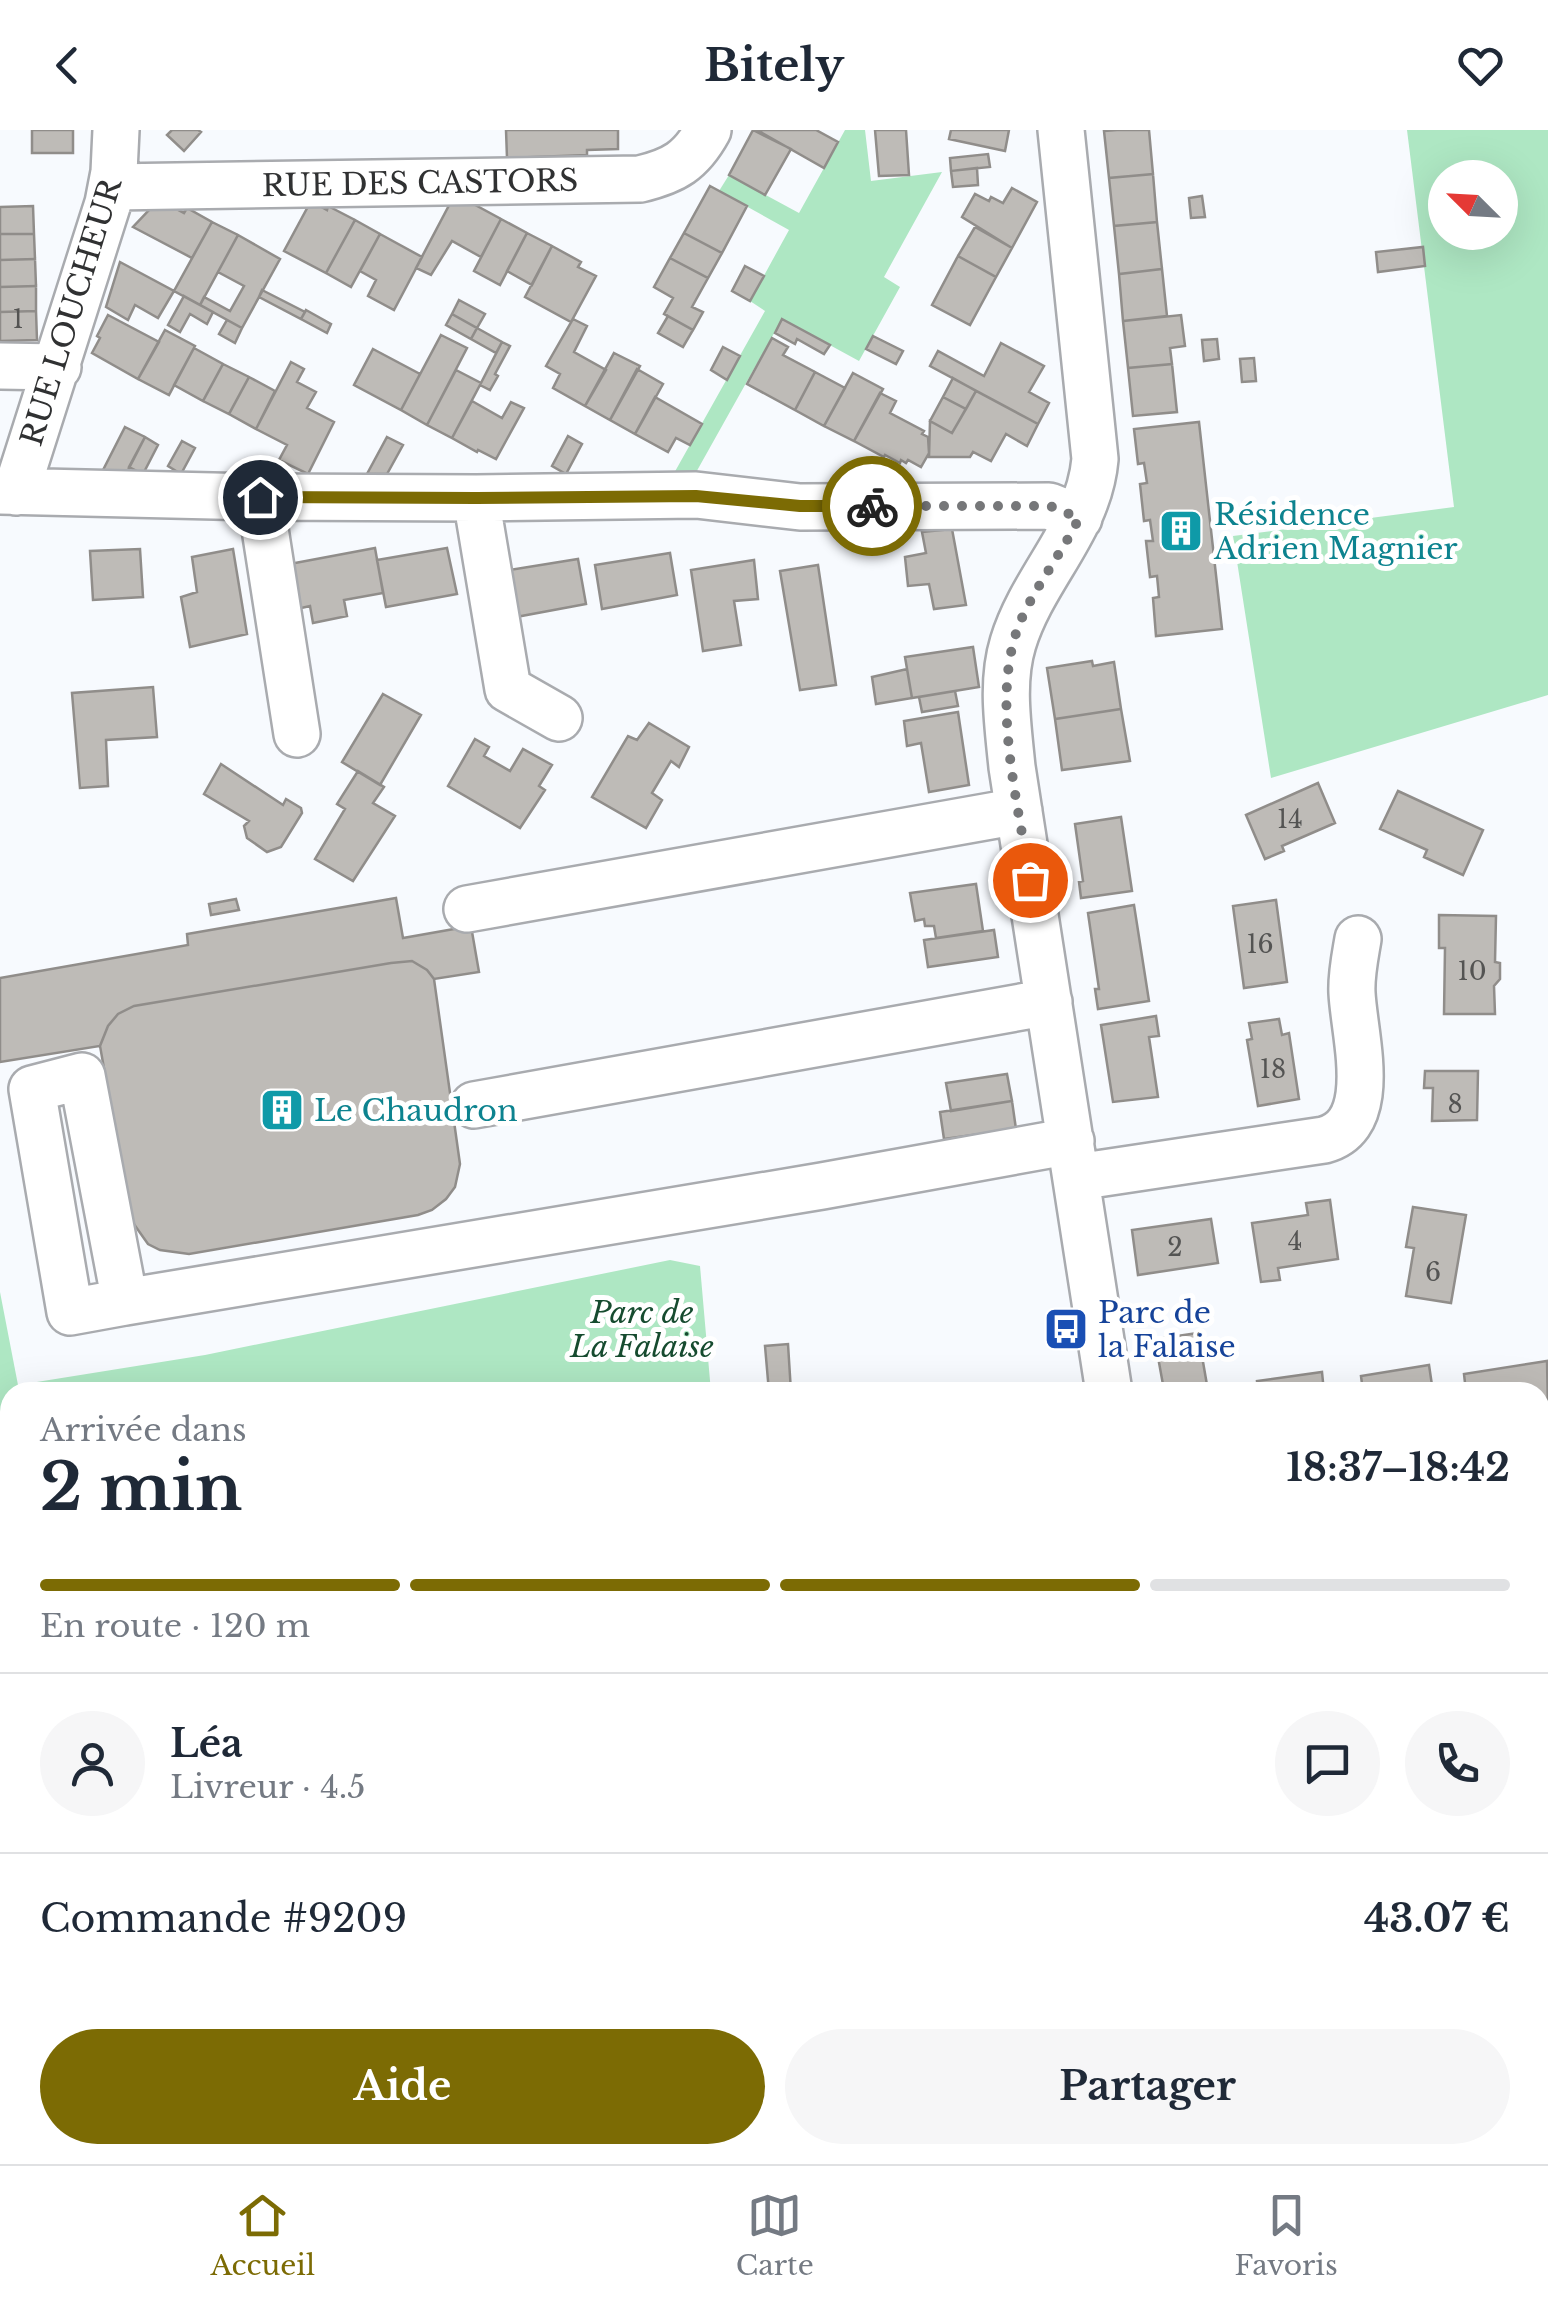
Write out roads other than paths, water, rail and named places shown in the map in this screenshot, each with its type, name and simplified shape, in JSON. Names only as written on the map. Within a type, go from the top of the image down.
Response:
[{"type":"street","name":"RUE LOUCHEUR","points":[[8,491],[58,367],[112,187],[116,130]]},
{"type":"street","name":"RUE DES CASTORS","points":[[112,187],[640,179],[668,172],[682,163],[708,130]]},
{"type":"street","points":[[1061,130],[1094,477],[1079,518],[1021,621],[1012,645],[1007,669],[1008,726],[1107,1382]]},
{"type":"street","points":[[0,366],[58,367]]},
{"type":"street","points":[[8,491],[260,497],[696,496],[800,506],[1050,506],[1079,518]]},
{"type":"street","points":[[260,497],[297,734]]},
{"type":"street","points":[[476,498],[508,689],[559,718]]},
{"type":"street","points":[[467,908],[1019,811]]},
{"type":"street","points":[[125,1302],[879,1176],[1335,1137],[1352,1120],[1360,1093],[1352,990],[1358,939]]},
{"type":"street","points":[[474,1105],[1048,1002]]},
{"type":"place","name":"Résidence Adrien Magnier","points":[[1181,531]]},
{"type":"place","name":"Le Chaudron","points":[[282,1110]]},
{"type":"place","name":"Parc de la Falaise","points":[[1066,1329]]},
{"type":"park label","name":"Parc de La Falaise","points":[[642,1329]]}]
